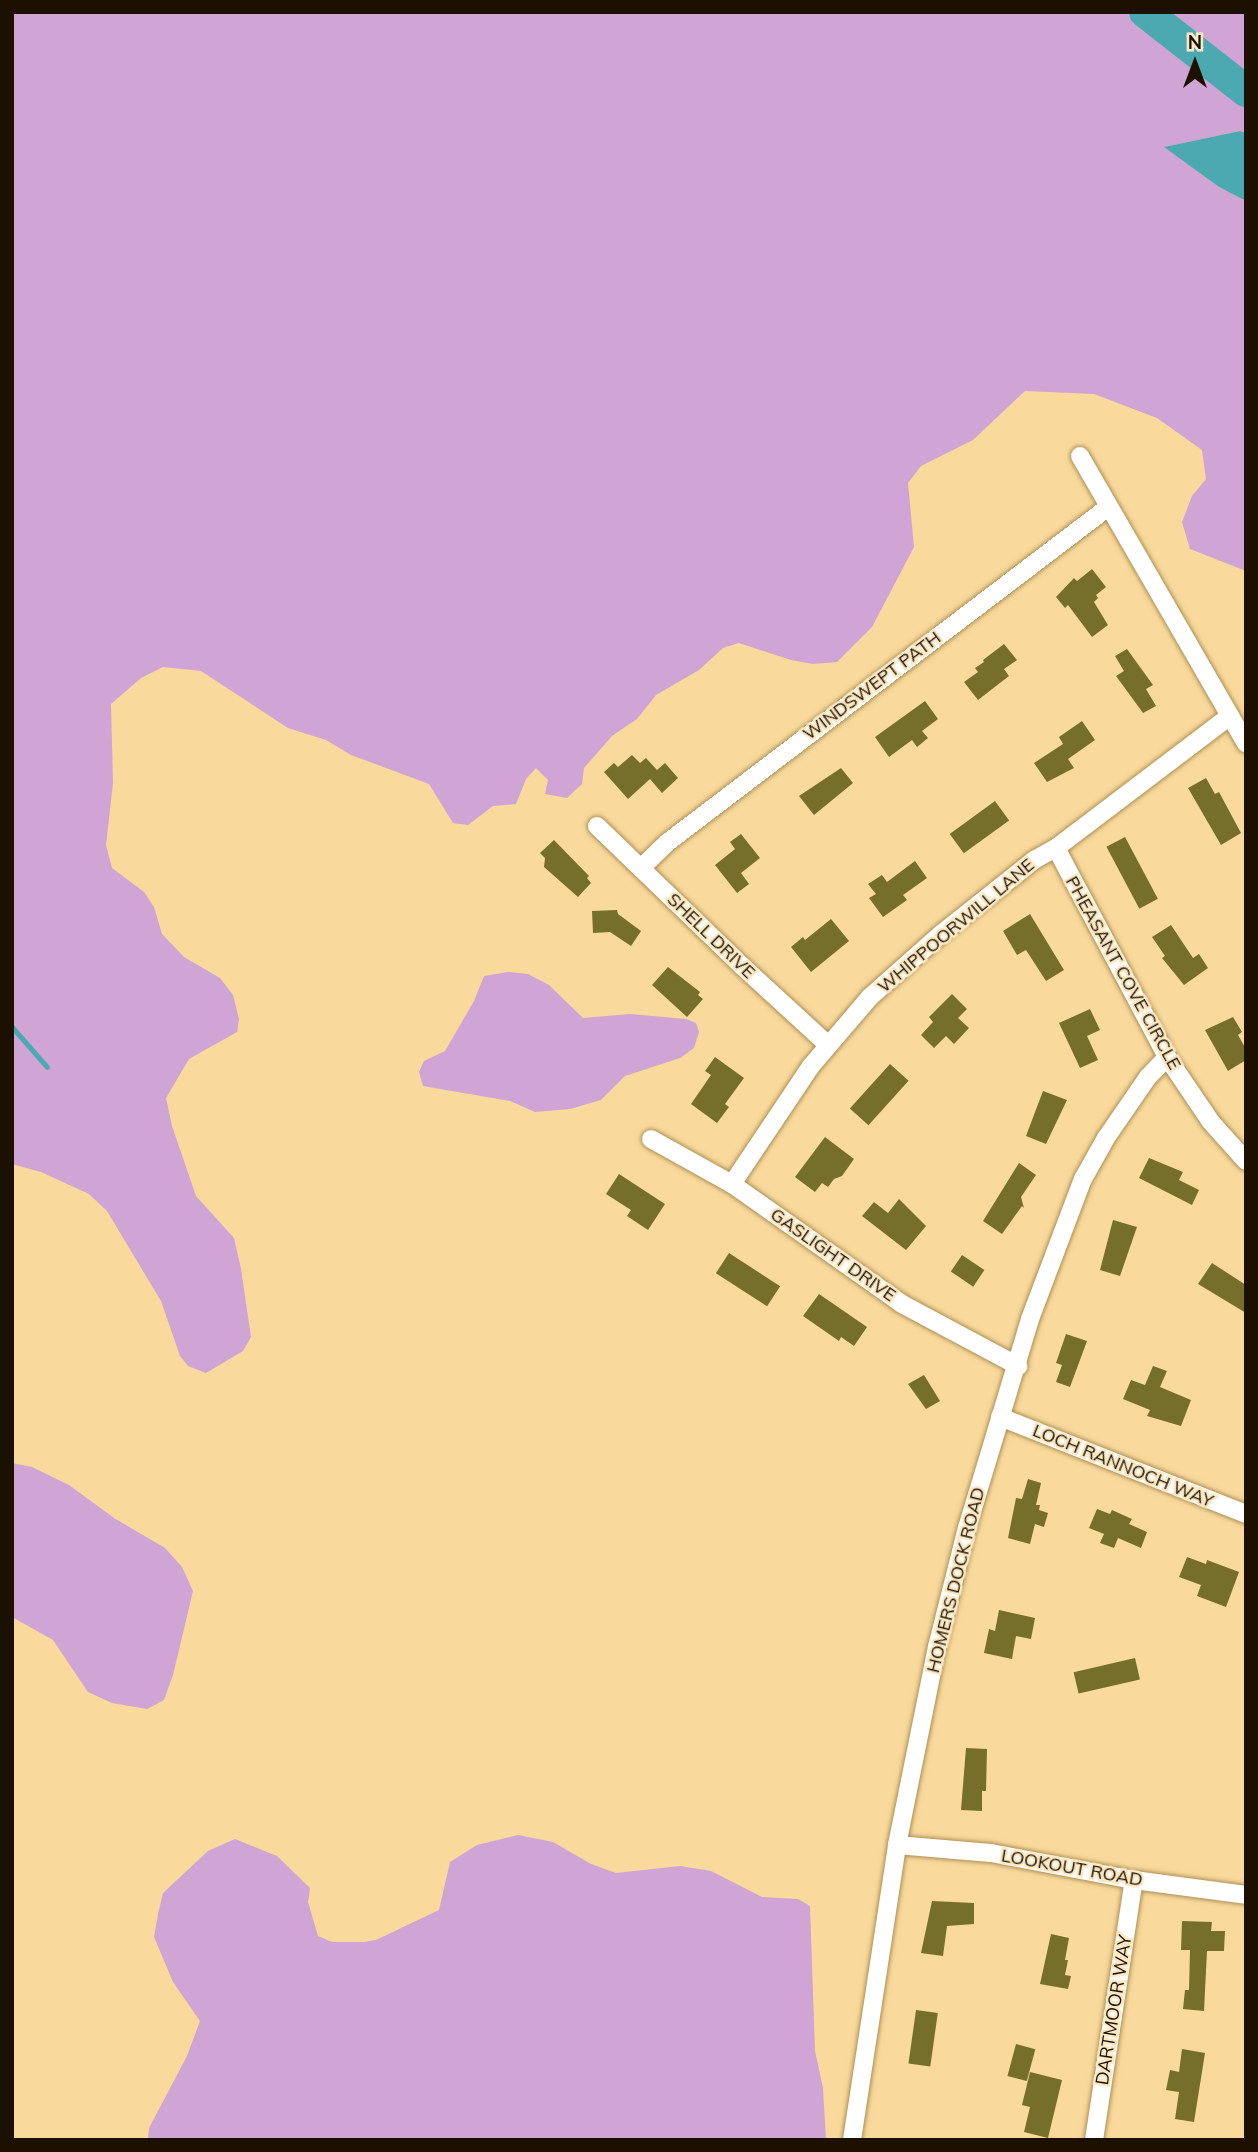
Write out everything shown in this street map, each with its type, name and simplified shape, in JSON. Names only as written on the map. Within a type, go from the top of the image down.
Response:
[{"type":"street","points":[[1080,456],[1107,508],[1246,744]]},
{"type":"street","name":"WINDSWEPT PATH","points":[[641,868],[668,842],[1107,508]]},
{"type":"street","name":"WHIPPOORWILL LANE","points":[[732,1184],[827,1044],[870,997],[941,934],[1034,860],[1056,848],[1230,716]]},
{"type":"street","name":"SHELL DRIVE","points":[[597,826],[827,1044]]},
{"type":"street","name":"PHEASANT COVE CIRCLE","points":[[1056,848],[1167,1057],[1211,1122],[1246,1161]]},
{"type":"street","name":"HOMERS DOCK ROAD","points":[[852,2140],[897,1846],[937,1647],[1000,1417],[1030,1320],[1083,1179],[1105,1138],[1148,1077],[1167,1057]]},
{"type":"street","name":"GASLIGHT DRIVE","points":[[652,1139],[732,1184],[902,1304],[1017,1366]]},
{"type":"street","name":"LOCH RANNOCH WAY","points":[[1000,1417],[1246,1514]]},
{"type":"street","name":"LOOKOUT ROAD","points":[[897,1846],[990,1853],[1134,1880],[1246,1895]]},
{"type":"street","name":"DARTMOOR WAY","points":[[1094,2140],[1134,1880]]},
{"type":"shaded area","points":[[12,12],[1246,12],[1246,133],[1240,131],[1165,147],[1219,187],[1246,201],[1246,571],[1190,549],[1182,522],[1192,496],[1206,479],[1202,450],[1157,418],[1094,394],[1025,391],[973,440],[921,466],[908,483],[914,547],[872,627],[837,662],[813,664],[791,660],[739,643],[723,648],[699,670],[656,695],[637,719],[612,736],[584,768],[582,784],[567,798],[545,794],[548,780],[536,768],[526,779],[516,804],[493,806],[468,825],[453,823],[429,784],[351,755],[326,740],[288,728],[201,671],[163,667],[141,678],[111,704],[113,783],[106,845],[112,868],[144,892],[154,907],[162,934],[184,957],[220,978],[233,995],[239,1019],[237,1032],[189,1059],[166,1098],[172,1126],[196,1196],[234,1238],[251,1337],[243,1351],[206,1373],[188,1366],[180,1356],[161,1301],[107,1211],[89,1194],[41,1172],[12,1164]]},
{"type":"shaded area","points":[[508,972],[528,974],[549,985],[583,1018],[630,1014],[686,1019],[696,1023],[699,1032],[694,1048],[680,1058],[625,1076],[601,1100],[570,1109],[535,1112],[510,1101],[423,1086],[419,1072],[424,1061],[445,1051],[474,1001],[484,976]]},
{"type":"shaded area","points":[[12,1463],[32,1467],[69,1485],[114,1518],[165,1548],[182,1567],[193,1591],[173,1675],[164,1700],[147,1709],[112,1703],[88,1692],[53,1640],[12,1617]]},
{"type":"shaded area","points":[[518,1835],[553,1842],[591,1864],[616,1873],[680,1866],[711,1871],[762,1897],[798,1899],[810,1906],[815,2051],[823,2088],[826,2140],[148,2140],[149,2128],[187,2056],[200,2021],[173,1982],[154,1937],[158,1914],[163,1893],[208,1851],[235,1839],[277,1856],[310,1888],[308,1902],[318,1936],[332,1942],[364,1942],[376,1940],[439,1910],[450,1862],[477,1845]]},
{"type":"water","points":[[1240,131],[1246,133],[1246,201],[1219,187],[1164,147]]},
{"type":"building","points":[[1092,569],[1106,587],[1096,595],[1098,598],[1094,602],[1108,625],[1092,637],[1068,605],[1065,608],[1056,597],[1074,578],[1077,581]]},
{"type":"building","points":[[1004,644],[1017,660],[1004,669],[1009,676],[978,700],[964,682],[978,672],[975,668],[984,662],[983,660]]},
{"type":"building","points":[[1127,649],[1153,685],[1146,689],[1156,706],[1143,713],[1116,676],[1124,671],[1115,656]]},
{"type":"building","points":[[925,701],[938,719],[922,731],[928,738],[917,747],[912,740],[889,757],[875,737]]},
{"type":"building","points":[[1082,721],[1095,740],[1068,759],[1074,768],[1047,782],[1034,763],[1063,744],[1059,737]]},
{"type":"building","points":[[632,755],[640,763],[646,758],[657,770],[665,763],[678,778],[662,793],[650,779],[628,799],[604,772],[614,763],[618,767]]},
{"type":"building","points":[[841,768],[853,783],[814,815],[799,796]]},
{"type":"building","points":[[1206,778],[1215,794],[1219,792],[1241,833],[1221,845],[1188,788]]},
{"type":"building","points":[[995,801],[1009,820],[964,853],[950,834]]},
{"type":"building","points":[[741,834],[760,858],[741,873],[749,884],[737,893],[715,865],[735,849],[730,842]]},
{"type":"building","points":[[1125,837],[1158,899],[1139,909],[1106,847]]},
{"type":"building","points":[[554,840],[589,876],[587,878],[591,883],[578,897],[544,867],[545,858],[540,853]]},
{"type":"building","points":[[915,861],[927,878],[903,895],[907,900],[883,917],[869,898],[876,894],[868,884],[882,875],[887,882]]},
{"type":"building","points":[[617,910],[618,914],[641,931],[631,946],[610,932],[593,933],[592,911]]},
{"type":"building","points":[[1030,914],[1064,970],[1046,981],[1026,950],[1017,955],[1003,931]]},
{"type":"building","points":[[831,919],[849,941],[811,972],[791,947],[803,937],[805,940]]},
{"type":"building","points":[[1171,925],[1193,958],[1199,954],[1208,968],[1184,985],[1162,958],[1165,956],[1152,937]]},
{"type":"building","points":[[668,967],[700,992],[698,995],[703,999],[687,1017],[652,985]]},
{"type":"building","points":[[952,994],[967,1009],[958,1018],[969,1028],[954,1044],[946,1036],[934,1048],[921,1035],[933,1022],[929,1017]]},
{"type":"building","points":[[1090,1009],[1100,1030],[1087,1036],[1098,1060],[1080,1068],[1059,1023]]},
{"type":"building","points":[[1233,1017],[1242,1032],[1238,1035],[1246,1049],[1246,1060],[1228,1071],[1205,1030]]},
{"type":"building","points":[[715,1057],[744,1078],[725,1104],[729,1107],[717,1123],[691,1104],[711,1075],[705,1071]]},
{"type":"building","points":[[890,1064],[909,1081],[868,1125],[850,1109]]},
{"type":"building","points":[[1043,1091],[1067,1100],[1046,1144],[1026,1136]]},
{"type":"building","points":[[825,1137],[854,1159],[842,1176],[834,1179],[828,1187],[822,1183],[815,1192],[795,1177]]},
{"type":"building","points":[[1149,1158],[1183,1172],[1179,1180],[1199,1190],[1192,1205],[1139,1178]]},
{"type":"building","points":[[1019,1163],[1036,1175],[1021,1197],[1024,1208],[1022,1206],[1002,1234],[983,1221]]},
{"type":"building","points":[[619,1174],[665,1204],[648,1230],[627,1216],[631,1210],[606,1194]]},
{"type":"building","points":[[899,1199],[926,1226],[906,1250],[862,1216],[874,1202],[888,1213]]},
{"type":"building","points":[[1113,1220],[1137,1227],[1120,1276],[1100,1270]]},
{"type":"building","points":[[729,1253],[780,1286],[767,1306],[716,1273]]},
{"type":"building","points":[[962,1255],[984,1270],[973,1287],[951,1272]]},
{"type":"building","points":[[1212,1263],[1246,1285],[1246,1313],[1198,1284]]},
{"type":"building","points":[[819,1294],[867,1327],[854,1346],[841,1337],[839,1341],[803,1316]]},
{"type":"building","points":[[1066,1334],[1087,1341],[1070,1387],[1056,1382],[1062,1365],[1056,1363]]},
{"type":"building","points":[[1153,1366],[1167,1371],[1160,1387],[1191,1400],[1181,1426],[1147,1416],[1150,1410],[1123,1399],[1131,1380],[1145,1385]]},
{"type":"building","points":[[924,1375],[940,1401],[926,1409],[908,1384]]},
{"type":"building","points":[[1028,1479],[1041,1483],[1036,1505],[1040,1505],[1039,1510],[1048,1513],[1044,1527],[1035,1524],[1030,1544],[1008,1538],[1016,1498],[1022,1499]]},
{"type":"building","points":[[1097,1509],[1110,1514],[1112,1510],[1132,1519],[1129,1524],[1147,1532],[1141,1548],[1118,1538],[1114,1548],[1100,1543],[1104,1534],[1089,1528]]},
{"type":"building","points":[[1187,1557],[1206,1564],[1207,1560],[1239,1572],[1226,1607],[1197,1596],[1201,1585],[1179,1577]]},
{"type":"building","points":[[999,1610],[1035,1618],[1031,1639],[1016,1636],[1012,1659],[984,1653],[989,1629],[995,1631]]},
{"type":"building","points":[[1135,1658],[1140,1679],[1079,1694],[1074,1672]]},
{"type":"building","points":[[966,1748],[987,1749],[986,1791],[982,1791],[982,1811],[961,1810]]},
{"type":"building","points":[[932,1901],[974,1903],[974,1924],[947,1926],[943,1956],[921,1953]]},
{"type":"building","points":[[1182,1921],[1212,1922],[1211,1931],[1225,1931],[1224,1951],[1207,1951],[1204,2011],[1183,2009],[1185,1990],[1189,1990],[1190,1950],[1181,1950]]},
{"type":"building","points":[[1051,1934],[1069,1938],[1065,1960],[1068,1960],[1065,1975],[1071,1976],[1068,1989],[1040,1984]]},
{"type":"building","points":[[916,2010],[938,2013],[930,2067],[908,2063]]},
{"type":"building","points":[[1016,2044],[1035,2049],[1027,2081],[1007,2076]]},
{"type":"building","points":[[1182,2049],[1205,2053],[1194,2122],[1175,2119],[1179,2092],[1166,2090],[1170,2070],[1179,2072]]},
{"type":"building","points":[[1030,2072],[1062,2080],[1048,2138],[1024,2132],[1030,2107],[1022,2105]]},
{"type":"waterway","points":[[1145,12],[1246,91]]},
{"type":"waterway","points":[[12,1027],[47,1067]]}]
